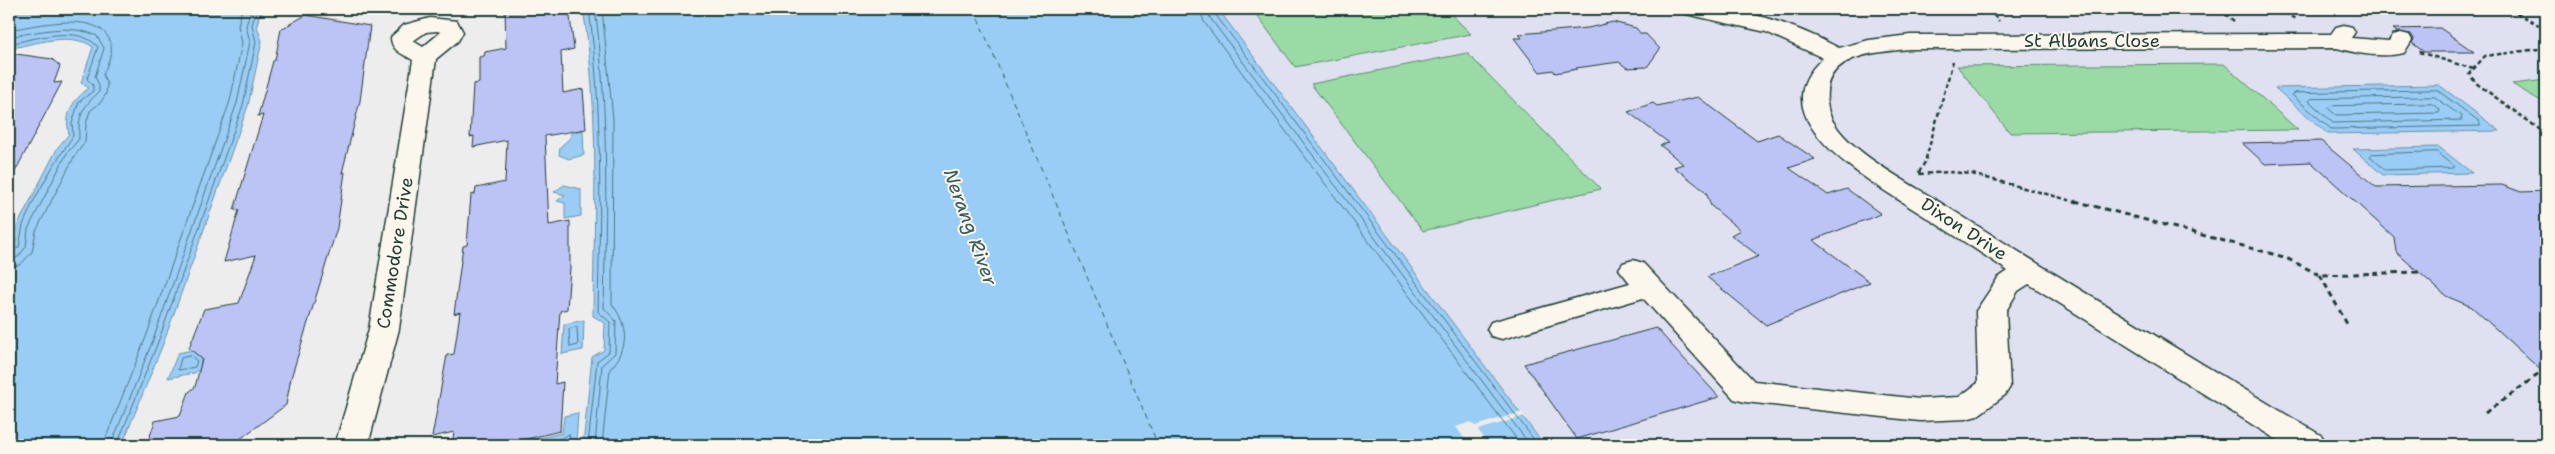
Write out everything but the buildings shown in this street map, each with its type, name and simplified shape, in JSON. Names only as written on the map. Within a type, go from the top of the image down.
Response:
[{"type":"street","points":[[1694,9],[1734,15],[1770,26],[1787,32],[1838,57]]},
{"type":"street","name":"St Albans Close","points":[[1838,57],[1857,49],[1910,42],[2341,36],[2362,48],[2396,48],[2399,42]]},
{"type":"street","name":"Dixon Drive","points":[[1838,57],[1830,61],[1820,74],[1815,87],[1814,103],[1821,122],[1833,138],[1857,160],[2028,271],[2310,445]]},
{"type":"street","name":"Commodore Drive","points":[[351,445],[384,329],[425,58]]},
{"type":"street","points":[[1502,329],[1641,278],[1745,391],[1920,410],[1966,408],[1994,387],[1991,311],[2008,285],[2028,271]]},
{"type":"path","points":[[1988,9],[2016,41]]},
{"type":"path","points":[[2510,9],[2546,30]]},
{"type":"path","points":[[2399,42],[2473,69]]},
{"type":"path","points":[[2546,48],[2485,56],[2469,74],[2476,83],[2546,134]]},
{"type":"path","points":[[1955,55],[1926,162],[1918,174],[1952,172],[1972,174],[2275,255],[2320,274],[2419,272]]},
{"type":"path","points":[[2320,274],[2347,324]]},
{"type":"path","points":[[2485,413],[2546,369]]},
{"type":"shaded area","points":[[1218,9],[2546,9],[2546,445],[1544,445]]},
{"type":"green space","points":[[1252,9],[1446,9],[1471,34],[1295,67]]},
{"type":"green space","points":[[1467,53],[1601,189],[1423,231],[1311,84]]},
{"type":"green space","points":[[2224,64],[2298,130],[2010,133],[1957,66]]},
{"type":"green space","points":[[2546,80],[2546,104],[2512,84]]},
{"type":"water","points":[[9,9],[267,9],[259,16],[257,26],[262,41],[248,106],[163,344],[122,445],[9,445],[9,252],[16,241],[17,226],[58,147],[69,134],[68,120],[71,108],[78,97],[89,88],[81,83],[93,47],[84,42],[64,39],[9,49]]},
{"type":"water","name":"Nerang River","points":[[583,9],[1218,9],[1544,445],[583,445],[592,357],[604,350],[605,323],[593,316],[594,124],[592,85]]},
{"type":"water","points":[[2439,85],[2500,131],[2328,134],[2275,88]]},
{"type":"water","points":[[583,130],[584,155],[569,159],[559,155],[560,147],[570,138],[571,133]]},
{"type":"water","points":[[2439,147],[2472,173],[2383,175],[2353,149]]},
{"type":"water","points":[[564,185],[581,189],[581,216],[565,219],[565,203],[557,201],[565,195],[554,192]]},
{"type":"water","points":[[584,320],[583,350],[562,354],[564,324]]},
{"type":"water","points":[[192,350],[201,358],[200,370],[168,378],[178,353]]},
{"type":"water","points":[[578,413],[576,444],[523,445],[524,437],[539,434],[539,438],[562,433],[564,416]]},
{"type":"pier","points":[[1522,412],[1525,416],[1478,430],[1489,445],[1469,445],[1456,427],[1471,422],[1475,426]]},
{"type":"ferry route","points":[[974,9],[1158,445]]}]
